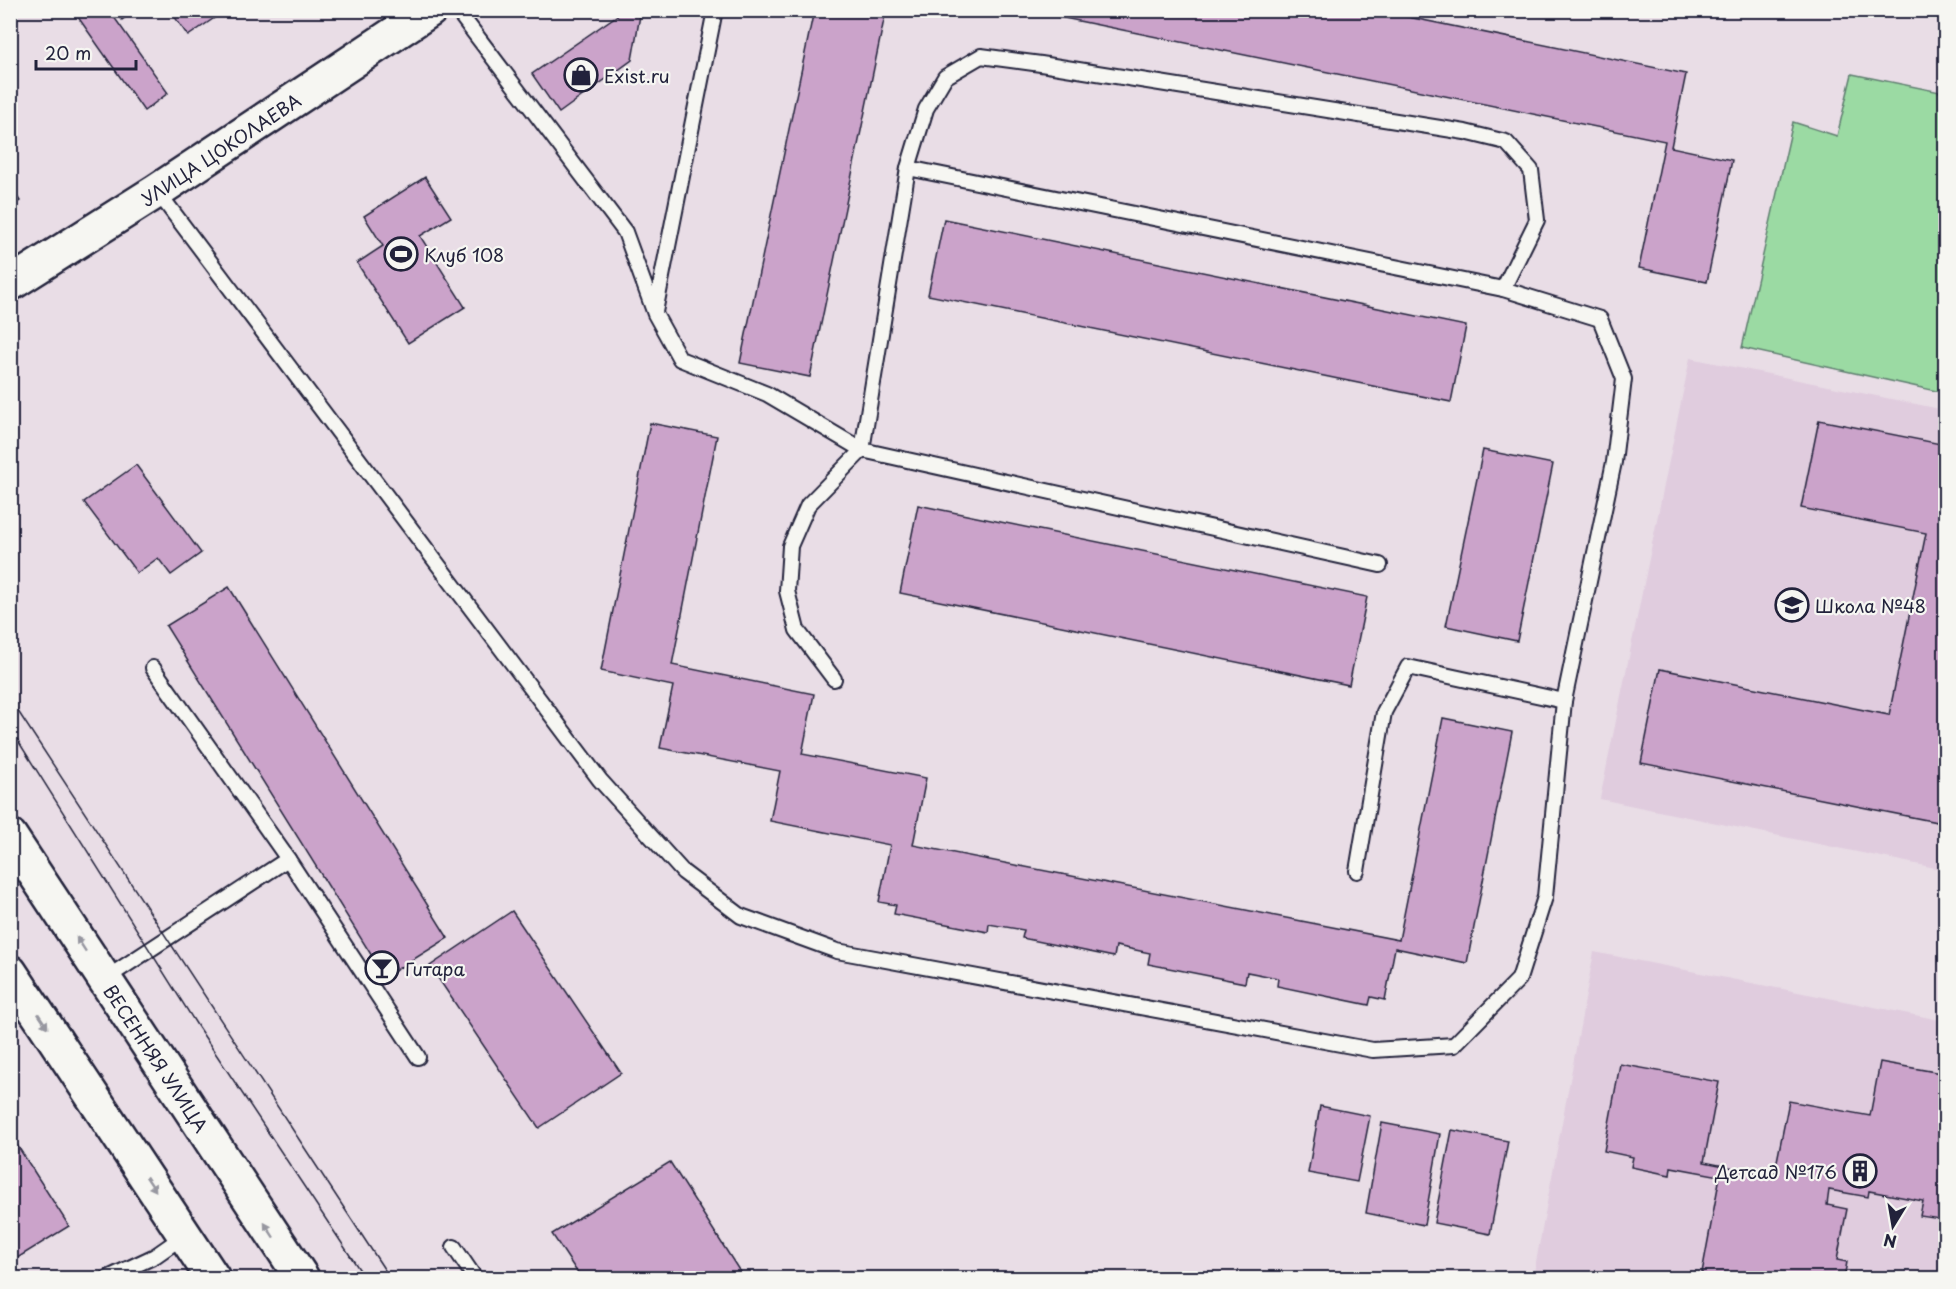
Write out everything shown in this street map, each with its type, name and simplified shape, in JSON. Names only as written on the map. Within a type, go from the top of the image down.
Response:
[{"type":"street","name":"УЛИЦА ЦОКОЛАЕВА","points":[[10,284],[157,191],[430,10]]},
{"type":"street","name":"ВЕСЕННЯЯ УЛИЦА","points":[[10,837],[302,1278]]},
{"type":"street","points":[[10,972],[213,1278]]},
{"type":"lane","points":[[457,10],[625,232],[655,314],[680,359],[767,394],[862,450],[1380,565]]},
{"type":"lane","points":[[655,314],[715,10]]},
{"type":"lane","points":[[834,680],[797,630],[787,591],[790,546],[808,506],[862,450],[908,168],[926,109],[945,77],[981,56],[1053,65],[1465,132],[1506,142],[1532,170],[1537,220],[1503,289]]},
{"type":"lane","points":[[157,191],[600,780],[683,872],[741,916],[837,951],[1373,1050],[1454,1045],[1519,979],[1545,897],[1564,701],[1614,462],[1624,379],[1600,319],[1503,289],[908,168]]},
{"type":"lane","points":[[153,668],[288,859],[418,1058]]},
{"type":"lane","points":[[1357,871],[1384,711],[1408,668],[1564,701]]},
{"type":"lane","points":[[105,980],[288,859]]},
{"type":"lane","points":[[108,1278],[155,1256],[185,1235]]},
{"type":"lane","points":[[454,1248],[475,1278]]},
{"type":"shaded area","name":"Школа №48","points":[[1690,358],[1945,410],[1945,870],[1600,799]]},
{"type":"shaded area","points":[[1594,952],[1945,1021],[1945,1278],[1533,1278]]},
{"type":"green space","points":[[1852,74],[1945,93],[1945,393],[1742,348],[1793,122],[1837,136]]},
{"type":"building","points":[[73,10],[109,10],[168,93],[144,111]]},
{"type":"building","points":[[115,10],[135,10],[122,20]]},
{"type":"building","points":[[170,10],[226,10],[188,36]]},
{"type":"building","points":[[625,10],[641,10],[632,60],[559,113],[532,74]]},
{"type":"building","points":[[814,10],[886,10],[810,377],[740,363]]},
{"type":"building","points":[[1025,10],[1374,10],[1686,74],[1671,147],[1732,160],[1707,282],[1639,268],[1665,141]]},
{"type":"building","name":"Клуб 108","points":[[425,177],[451,217],[420,236],[465,307],[408,343],[357,263],[383,246],[364,216]]},
{"type":"building","points":[[10,186],[20,201],[10,207]]},
{"type":"building","points":[[944,219],[1466,326],[1451,402],[928,295]]},
{"type":"building","points":[[1819,420],[1946,445],[1946,781],[1937,822],[1641,763],[1660,669],[1889,715],[1926,533],[1801,508]]},
{"type":"building","points":[[650,423],[717,436],[672,665],[814,694],[802,754],[926,778],[913,845],[1399,940],[1443,718],[1512,732],[1467,963],[1395,948],[1385,1000],[1371,997],[1369,1005],[1277,986],[1278,978],[1247,972],[1245,983],[1148,964],[1150,953],[1116,946],[1114,957],[1022,938],[1024,930],[989,924],[988,932],[894,914],[896,905],[879,902],[890,845],[770,821],[780,771],[660,748],[673,686],[601,671]]},
{"type":"building","points":[[1483,450],[1553,464],[1517,641],[1446,626]]},
{"type":"building","points":[[136,465],[201,553],[171,575],[158,558],[137,573],[84,502]]},
{"type":"building","points":[[918,505],[1367,597],[1349,685],[900,593]]},
{"type":"building","points":[[229,587],[448,938],[385,977],[166,626]]},
{"type":"building","points":[[512,911],[621,1073],[539,1128],[430,966]]},
{"type":"building","name":"Детсад №176","points":[[1880,1062],[1946,1074],[1946,1220],[1920,1216],[1923,1201],[1869,1191],[1868,1197],[1829,1190],[1827,1205],[1847,1209],[1837,1260],[1847,1262],[1844,1278],[1701,1278],[1720,1176],[1671,1167],[1670,1175],[1631,1167],[1633,1157],[1604,1151],[1620,1064],[1719,1082],[1704,1162],[1774,1176],[1789,1101],[1870,1116]]},
{"type":"building","points":[[1320,1106],[1370,1116],[1357,1182],[1308,1173]]},
{"type":"building","points":[[1382,1123],[1440,1134],[1424,1225],[1366,1213]]},
{"type":"building","points":[[1452,1130],[1508,1141],[1490,1234],[1434,1223]]},
{"type":"building","points":[[10,1134],[69,1226],[14,1260],[10,1254]]},
{"type":"building","points":[[670,1162],[744,1278],[581,1278],[552,1234]]},
{"type":"tram line","points":[[10,699],[390,1278]]},
{"type":"tram line","points":[[10,728],[198,1027],[365,1278]]},
{"type":"place","name":"Exist.ru","points":[[581,75]]},
{"type":"place","name":"Клуб 108","points":[[401,254]]},
{"type":"place","name":"Школа №48","points":[[1792,605]]},
{"type":"place","name":"Гитара","points":[[382,968]]},
{"type":"place","name":"Детсад №176","points":[[1860,1171]]}]
